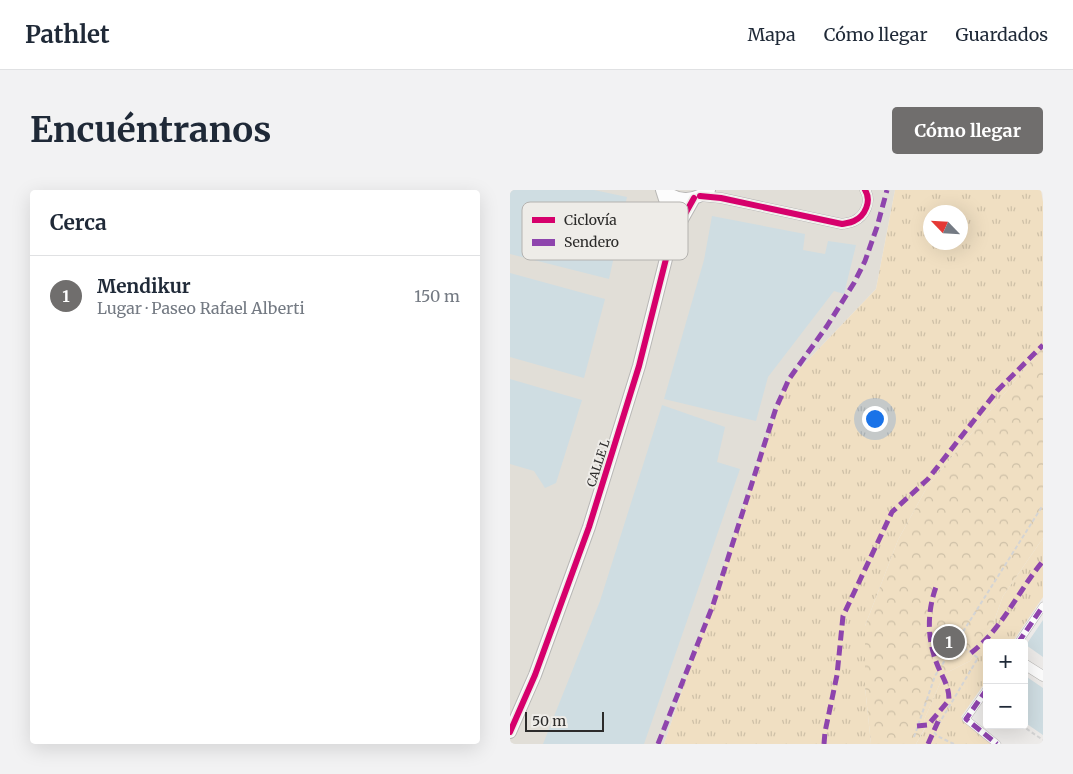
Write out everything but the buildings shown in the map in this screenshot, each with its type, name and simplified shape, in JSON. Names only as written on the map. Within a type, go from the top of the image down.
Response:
[{"type":"street","points":[[663,190],[676,197],[685,199],[701,195],[720,198],[842,224],[852,222],[863,215],[867,204],[867,193],[865,190]]},
{"type":"street","name":"CALLE L","points":[[663,190],[667,202]]},
{"type":"street","name":"CALLE L","points":[[688,214],[701,195]]},
{"type":"street","name":"CALLE L","points":[[510,732],[534,674],[589,527],[639,366],[666,260]]},
{"type":"street","points":[[1021,639],[1043,606]]},
{"type":"street","points":[[1028,667],[1043,676]]},
{"type":"street","points":[[983,695],[966,718],[997,744]]},
{"type":"path","points":[[914,737],[935,676],[1043,505]]},
{"type":"path","points":[[954,744],[937,736],[934,732],[978,658],[956,642]]},
{"type":"path","points":[[1027,729],[1043,740]]},
{"type":"shaded area","points":[[510,190],[895,190],[876,289],[786,383],[664,744],[510,744]]},
{"type":"green space","points":[[895,190],[1041,190],[1043,202],[1043,347],[927,487],[898,540],[865,626],[865,687],[871,744],[664,744],[786,383],[876,289]]},
{"type":"green space","points":[[1043,347],[1043,538],[1003,596],[993,624],[970,661],[944,674],[924,720],[926,726],[916,744],[871,744],[865,687],[865,626],[898,540],[927,487]]},
{"type":"green space","points":[[1043,538],[1043,597],[1015,639],[984,639],[993,624],[1003,596]]},
{"type":"green space","points":[[983,640],[983,686],[961,717],[992,744],[916,744],[926,727],[924,720],[944,674],[970,661]]},
{"type":"marked path","points":[[658,744],[713,605],[776,408],[789,379],[827,326],[854,283],[865,261],[887,190]]},
{"type":"marked path","points":[[824,744],[837,675],[843,616],[892,512],[928,479],[997,391],[1043,345]]},
{"type":"marked path","points":[[971,653],[1001,621],[1043,561]]},
{"type":"marked path","points":[[917,726],[928,725],[949,700],[947,685],[931,645],[929,626],[931,606],[936,587]]},
{"type":"marked path","points":[[1021,639],[1043,606]]},
{"type":"marked path","points":[[983,695],[966,719],[997,744]]},
{"type":"marked path","points":[[928,744],[940,717]]},
{"type":"cycle path","points":[[700,196],[721,198],[842,224],[858,219],[864,212],[868,199],[865,190]]},
{"type":"cycle path","points":[[688,209],[694,198]]},
{"type":"cycle path","points":[[510,732],[535,675],[589,527],[639,366],[666,260]]},
{"type":"place","name":"Mendikur","points":[[949,642]]}]
